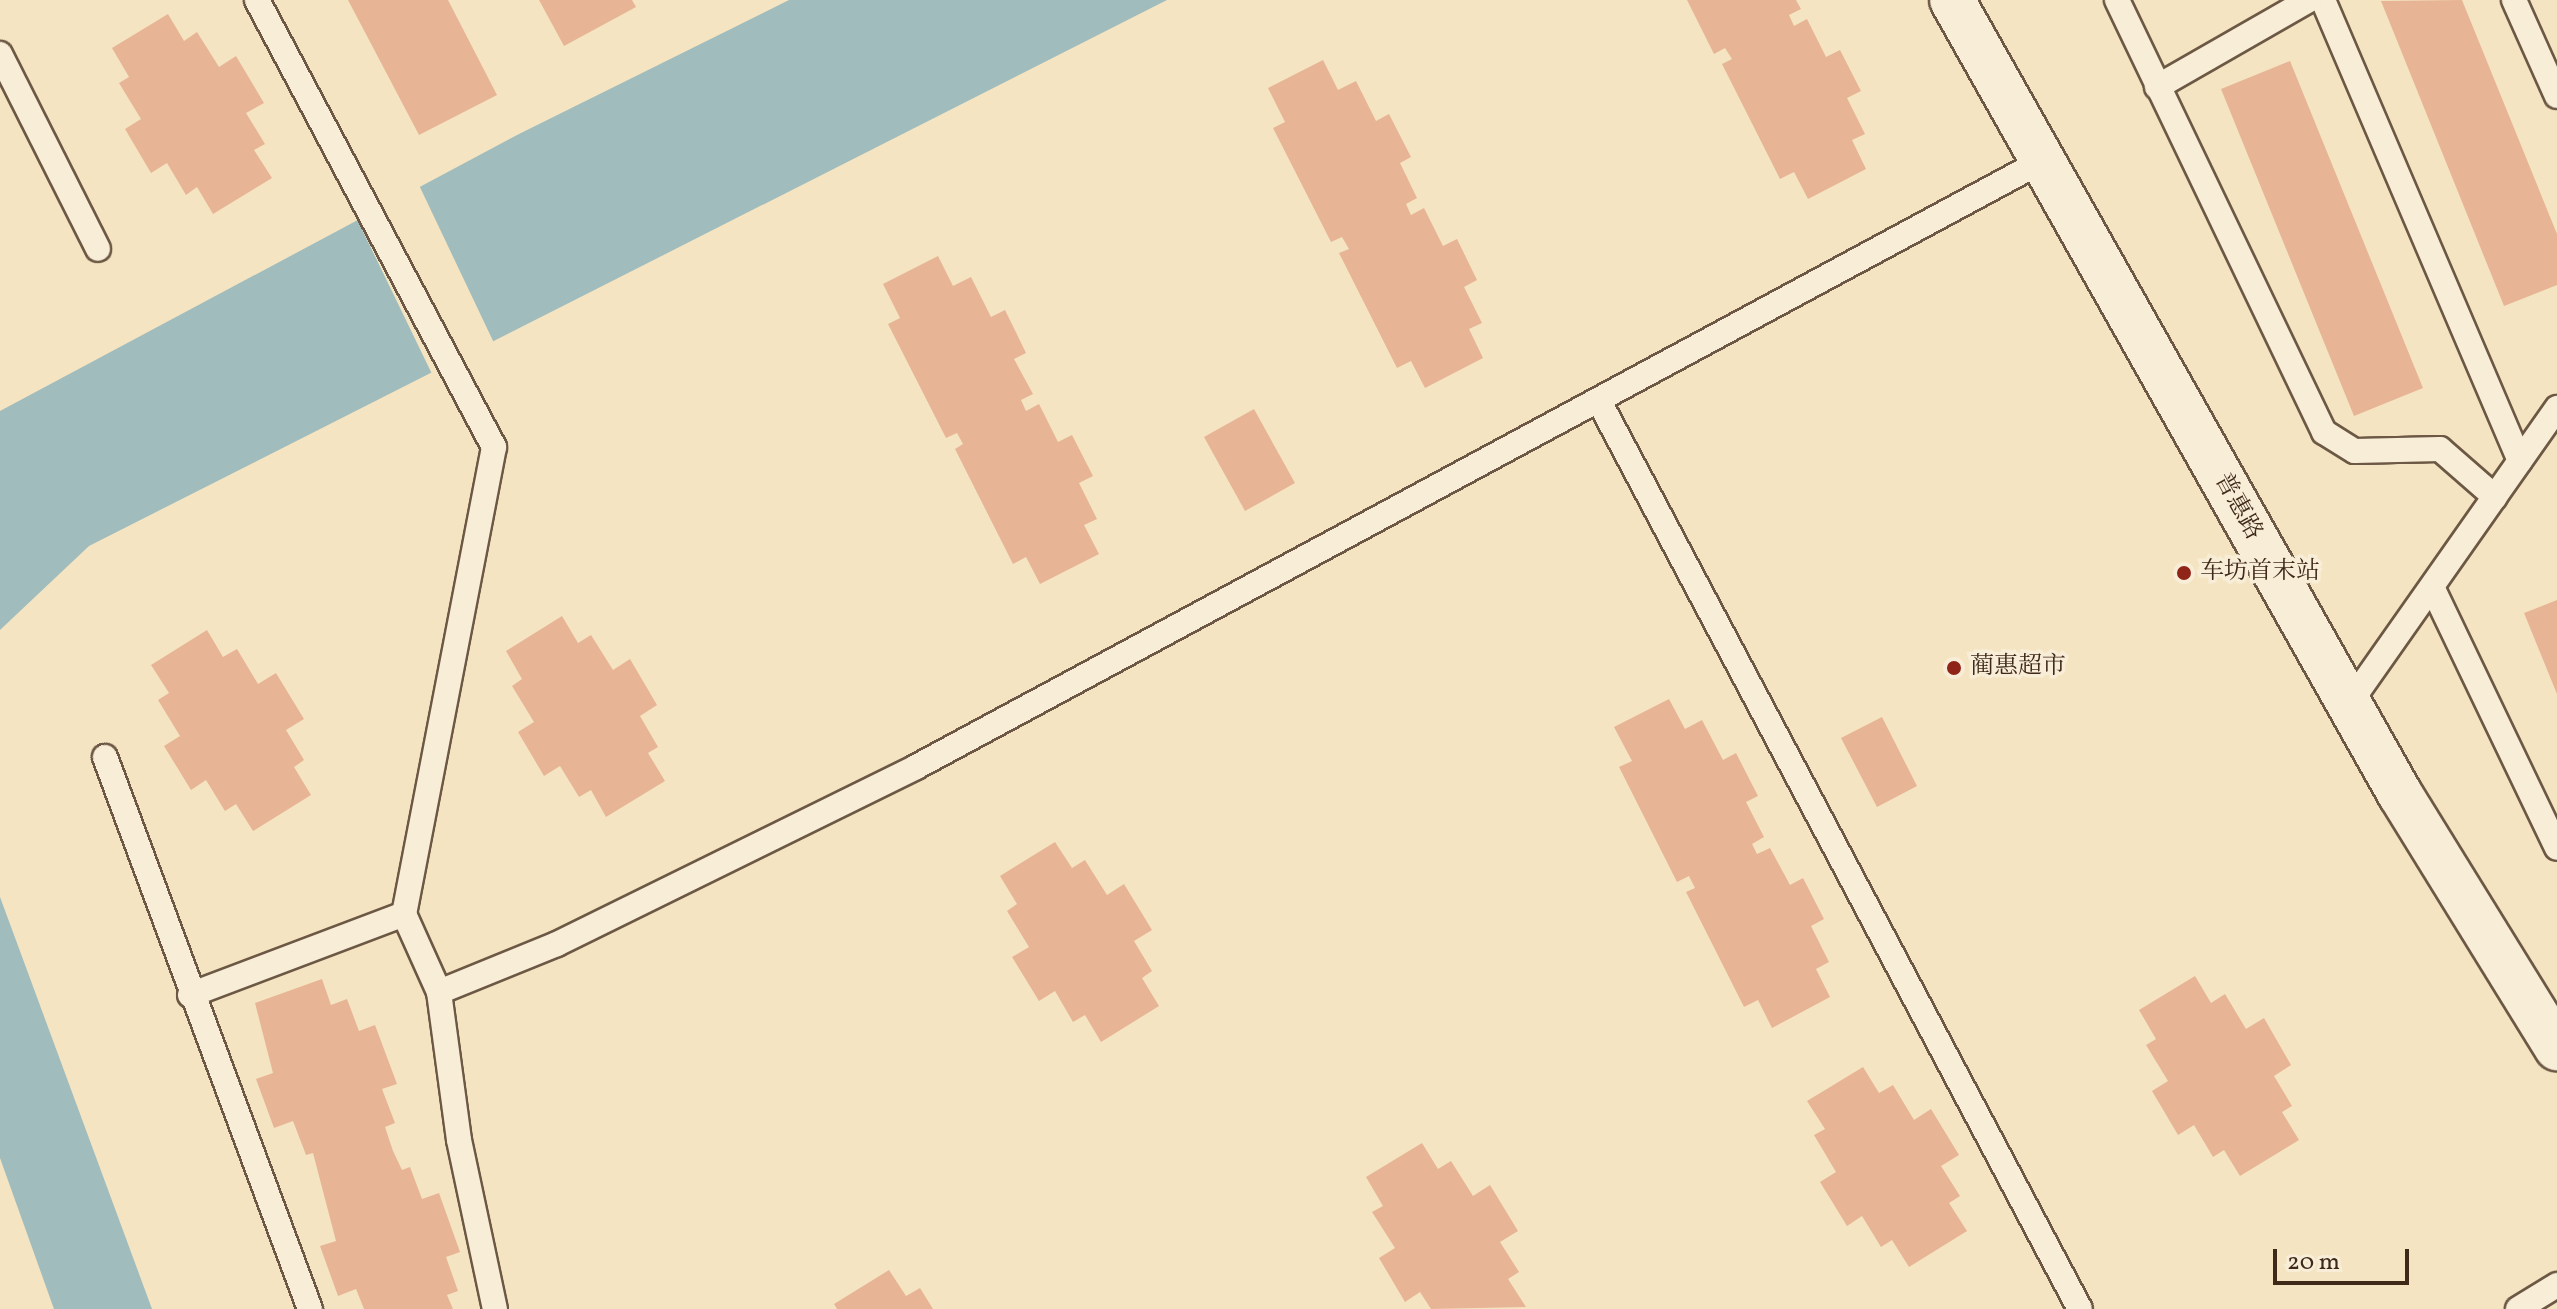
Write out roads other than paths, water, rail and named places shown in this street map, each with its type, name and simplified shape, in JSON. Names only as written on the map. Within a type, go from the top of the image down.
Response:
[{"type":"main road","name":"普惠路","points":[[1952,0],[2349,704],[2557,1048]]},
{"type":"lane","points":[[257,0],[366,195],[494,447],[404,914],[439,992],[459,1140],[495,1309]]},
{"type":"lane","points":[[2117,0],[2324,432],[2355,451],[2440,449],[2495,497]]},
{"type":"lane","points":[[2157,87],[2309,0]]},
{"type":"lane","points":[[2323,0],[2520,461]]},
{"type":"lane","points":[[2514,0],[2557,96]]},
{"type":"lane","points":[[0,54],[98,249]]},
{"type":"lane","points":[[439,992],[557,944],[916,767],[1600,403],[2042,161]]},
{"type":"lane","points":[[1600,403],[2080,1309]]},
{"type":"lane","points":[[2349,704],[2557,408]]},
{"type":"lane","points":[[2432,587],[2557,848]]},
{"type":"lane","points":[[105,757],[190,995],[310,1309]]},
{"type":"lane","points":[[190,995],[404,914]]},
{"type":"lane","points":[[2518,1309],[2557,1285]]},
{"type":"water","points":[[789,0],[1167,0],[89,546],[0,630],[0,411],[519,134]]},
{"type":"water","points":[[0,897],[152,1309],[54,1309],[0,1158]]},
{"type":"place","name":"车坊首末站","points":[[2184,573]]},
{"type":"place","name":"蔺惠超市","points":[[1954,668]]}]
